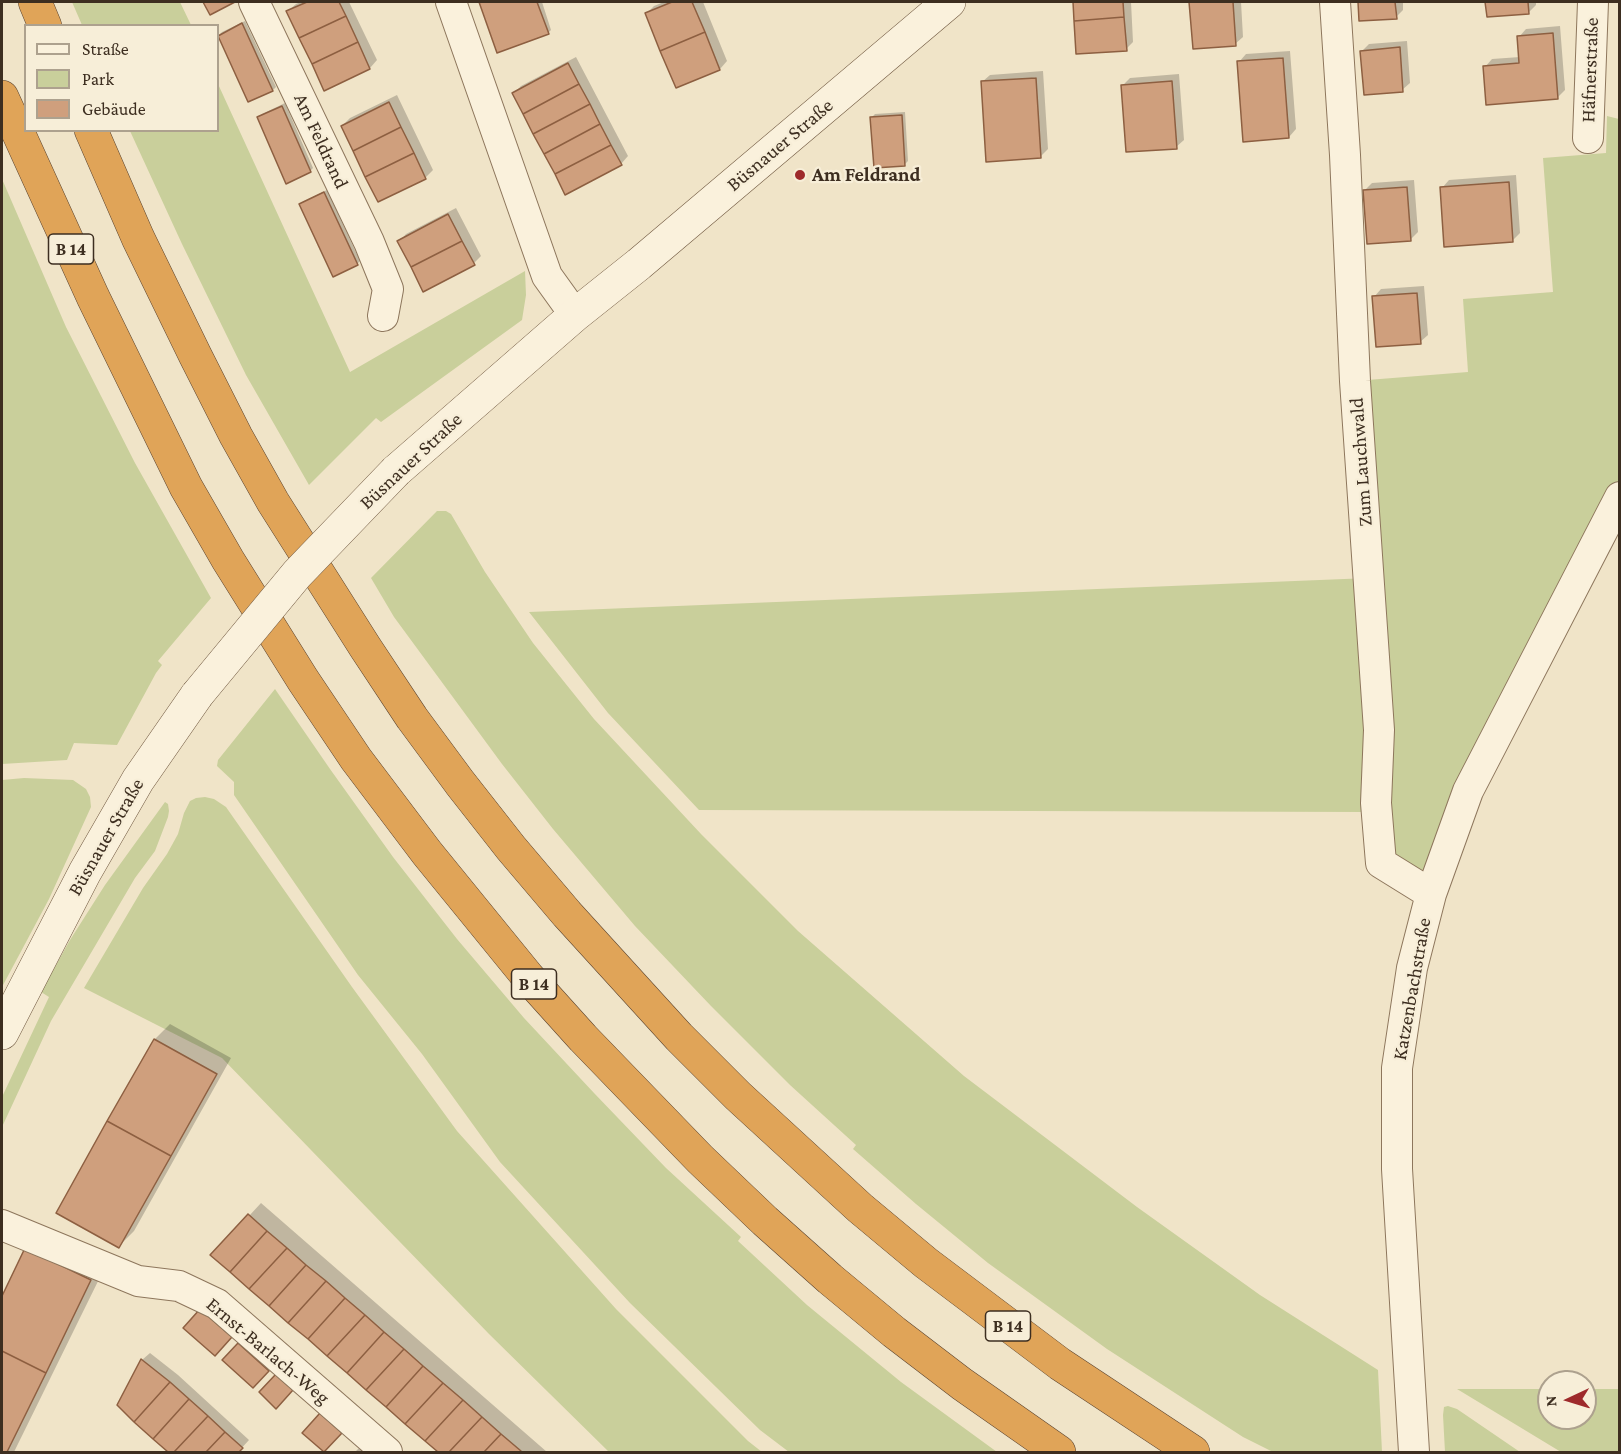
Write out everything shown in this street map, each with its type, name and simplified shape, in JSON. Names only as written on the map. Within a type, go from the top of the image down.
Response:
[{"type":"highway","points":[[35,2],[44,24]]},
{"type":"highway","name":"B 14","points":[[2,97],[93,297],[186,487],[228,560],[310,690],[356,759],[427,853],[528,977],[583,1038],[700,1159],[765,1221],[894,1332],[962,1384],[1059,1452]]},
{"type":"highway","name":"B 14","points":[[92,132],[138,238],[195,355],[273,502],[412,718],[475,801],[567,915],[665,1022],[721,1079],[860,1208],[926,1263],[1060,1364],[1193,1452]]},
{"type":"street","name":"Am Feldrand","points":[[254,2],[369,242],[388,289],[383,316]]},
{"type":"street","points":[[451,2],[547,276],[575,315]]},
{"type":"street","name":"Büsnauer Straße","points":[[2,1033],[80,883],[138,780],[197,695],[297,574],[396,471],[575,315],[639,264],[949,2]]},
{"type":"street","name":"Zum Lauchwald","points":[[1335,2],[1345,155],[1355,381],[1379,730],[1376,804],[1381,863],[1431,894]]},
{"type":"street","name":"Häfnerstraße","points":[[1588,138],[1593,2]]},
{"type":"street","name":"Katzenbachstraße","points":[[1414,1452],[1397,1169],[1398,1068],[1412,968],[1431,894],[1468,791],[1620,497]]},
{"type":"street","name":"Ernst-Barlach-Weg","points":[[2,1225],[138,1281],[179,1286],[217,1304],[387,1452]]},
{"type":"green space","points":[[72,2],[180,2],[191,24],[82,24]]},
{"type":"green space","points":[[219,86],[350,372],[525,271],[526,295],[522,320],[381,422],[376,418],[309,485],[246,375],[130,132],[219,132]]},
{"type":"green space","points":[[1607,116],[1619,119],[1619,497],[1431,894],[1381,863],[1363,812],[699,810],[608,713],[529,612],[1369,578],[1355,381],[1468,372],[1463,299],[1553,292],[1543,158],[1606,153]]},
{"type":"green space","points":[[2,179],[66,327],[135,463],[211,598],[158,661],[162,665],[117,745],[74,743],[67,760],[2,764]]},
{"type":"green space","points":[[437,511],[446,511],[451,514],[485,572],[533,643],[594,719],[701,834],[798,931],[964,1076],[1137,1207],[1260,1295],[1378,1370],[1382,1452],[1273,1452],[1243,1437],[1107,1349],[988,1263],[853,1149],[856,1145],[790,1085],[635,926],[553,829],[502,764],[394,617],[371,578]]},
{"type":"green space","points":[[275,689],[393,857],[457,939],[524,1018],[594,1093],[666,1168],[741,1237],[738,1241],[807,1305],[901,1382],[997,1452],[789,1452],[760,1430],[630,1303],[500,1162],[422,1054],[358,975],[234,795],[234,782],[217,766],[218,760]]},
{"type":"green space","points":[[24,778],[73,780],[86,789],[91,807],[49,899],[2,987],[2,780]]},
{"type":"green space","points":[[205,797],[214,799],[226,807],[352,987],[457,1131],[616,1309],[748,1441],[762,1452],[609,1452],[489,1334],[222,1058],[84,988],[143,888],[167,854],[178,834],[190,801]]},
{"type":"green space","points":[[165,802],[168,804],[168,817],[155,851],[135,878],[51,1021],[2,1127],[2,1097],[49,997],[41,992],[70,940],[105,885]]},
{"type":"green space","points":[[1457,1389],[1537,1389],[1537,1430],[1597,1430],[1597,1389],[1619,1389],[1619,1452],[1561,1452]]},
{"type":"green space","points":[[1444,1407],[1457,1409],[1520,1452],[1445,1452],[1443,1415]]},
{"type":"building","points":[[203,2],[235,2],[210,15]]},
{"type":"building","points":[[307,2],[339,2],[346,16],[299,38],[286,11]]},
{"type":"building","points":[[479,2],[537,2],[549,34],[497,53]]},
{"type":"building","points":[[672,2],[692,2],[705,32],[660,51],[645,13]]},
{"type":"building","points":[[1073,2],[1123,2],[1124,17],[1074,21]]},
{"type":"building","points":[[1189,2],[1233,2],[1236,46],[1193,49]]},
{"type":"building","points":[[1358,2],[1395,2],[1397,19],[1359,21]]},
{"type":"building","points":[[1485,2],[1528,2],[1529,14],[1487,17]]},
{"type":"building","points":[[346,16],[358,42],[312,64],[299,38]]},
{"type":"building","points":[[1124,17],[1127,51],[1076,54],[1074,21]]},
{"type":"building","points":[[242,23],[273,91],[248,102],[219,35]]},
{"type":"building","points":[[705,32],[720,70],[676,88],[660,51]]},
{"type":"building","points":[[1553,33],[1558,99],[1486,105],[1483,66],[1519,63],[1517,36]]},
{"type":"building","points":[[358,42],[370,69],[324,91],[312,64]]},
{"type":"building","points":[[1400,47],[1403,92],[1364,95],[1360,51]]},
{"type":"building","points":[[1283,58],[1289,138],[1243,142],[1237,61]]},
{"type":"building","points":[[568,63],[579,84],[523,114],[512,93]]},
{"type":"building","points":[[1036,78],[1041,158],[986,162],[981,81]]},
{"type":"building","points":[[1172,81],[1177,149],[1126,152],[1121,85]]},
{"type":"building","points":[[579,84],[590,104],[533,134],[523,114]]},
{"type":"building","points":[[389,102],[401,127],[353,151],[341,126]]},
{"type":"building","points":[[590,104],[600,124],[544,154],[533,134]]},
{"type":"building","points":[[282,106],[311,172],[286,184],[257,117]]},
{"type":"building","points":[[902,115],[905,166],[874,168],[870,117]]},
{"type":"building","points":[[600,124],[611,145],[555,174],[544,154]]},
{"type":"building","points":[[401,127],[414,153],[365,177],[353,151]]},
{"type":"building","points":[[611,145],[622,165],[565,195],[555,174]]},
{"type":"building","points":[[414,153],[426,179],[378,202],[365,177]]},
{"type":"building","points":[[1509,182],[1513,242],[1444,247],[1440,187]]},
{"type":"building","points":[[1407,187],[1411,241],[1367,244],[1363,190]]},
{"type":"building","points":[[324,192],[358,265],[333,277],[299,204]]},
{"type":"building","points":[[448,214],[462,241],[411,267],[397,241]]},
{"type":"building","points":[[462,241],[475,265],[423,292],[411,267]]},
{"type":"building","points":[[1417,293],[1421,344],[1376,347],[1372,296]]},
{"type":"building","points":[[154,1039],[217,1074],[171,1156],[107,1121]]},
{"type":"building","points":[[107,1121],[171,1156],[119,1248],[56,1213]]},
{"type":"building","points":[[248,1214],[267,1231],[230,1272],[210,1255]]},
{"type":"building","points":[[267,1231],[287,1248],[249,1289],[230,1272]]},
{"type":"building","points":[[25,1248],[91,1280],[46,1373],[2,1351],[2,1296]]},
{"type":"building","points":[[287,1248],[306,1265],[269,1306],[249,1289]]},
{"type":"building","points":[[306,1265],[326,1281],[288,1323],[269,1306]]},
{"type":"building","points":[[326,1281],[345,1298],[308,1339],[288,1323]]},
{"type":"building","points":[[345,1298],[365,1315],[327,1356],[308,1339]]},
{"type":"building","points":[[200,1309],[232,1337],[215,1356],[183,1328]]},
{"type":"building","points":[[365,1315],[384,1332],[347,1373],[327,1356]]},
{"type":"building","points":[[384,1332],[404,1349],[366,1390],[347,1373]]},
{"type":"building","points":[[238,1343],[269,1371],[253,1388],[222,1360]]},
{"type":"building","points":[[404,1349],[423,1366],[386,1407],[366,1390]]},
{"type":"building","points":[[2,1351],[46,1373],[7,1452],[2,1452]]},
{"type":"building","points":[[141,1359],[170,1382],[134,1422],[117,1405]]},
{"type":"building","points":[[423,1366],[443,1383],[405,1424],[386,1407]]},
{"type":"building","points":[[276,1374],[293,1390],[276,1409],[259,1392]]},
{"type":"building","points":[[170,1382],[189,1399],[153,1439],[134,1422]]},
{"type":"building","points":[[443,1383],[463,1400],[425,1441],[405,1424]]},
{"type":"building","points":[[189,1399],[208,1416],[174,1452],[168,1452],[153,1439]]},
{"type":"building","points":[[463,1400],[482,1417],[449,1452],[438,1452],[425,1441]]},
{"type":"building","points":[[320,1413],[342,1433],[324,1452],[302,1433]]},
{"type":"building","points":[[208,1416],[225,1432],[206,1452],[174,1452]]},
{"type":"building","points":[[482,1417],[501,1434],[484,1452],[449,1452]]},
{"type":"building","points":[[225,1432],[243,1448],[239,1452],[206,1452]]},
{"type":"building","points":[[501,1434],[521,1451],[484,1452]]},
{"type":"place","name":"Am Feldrand","points":[[800,175]]}]
